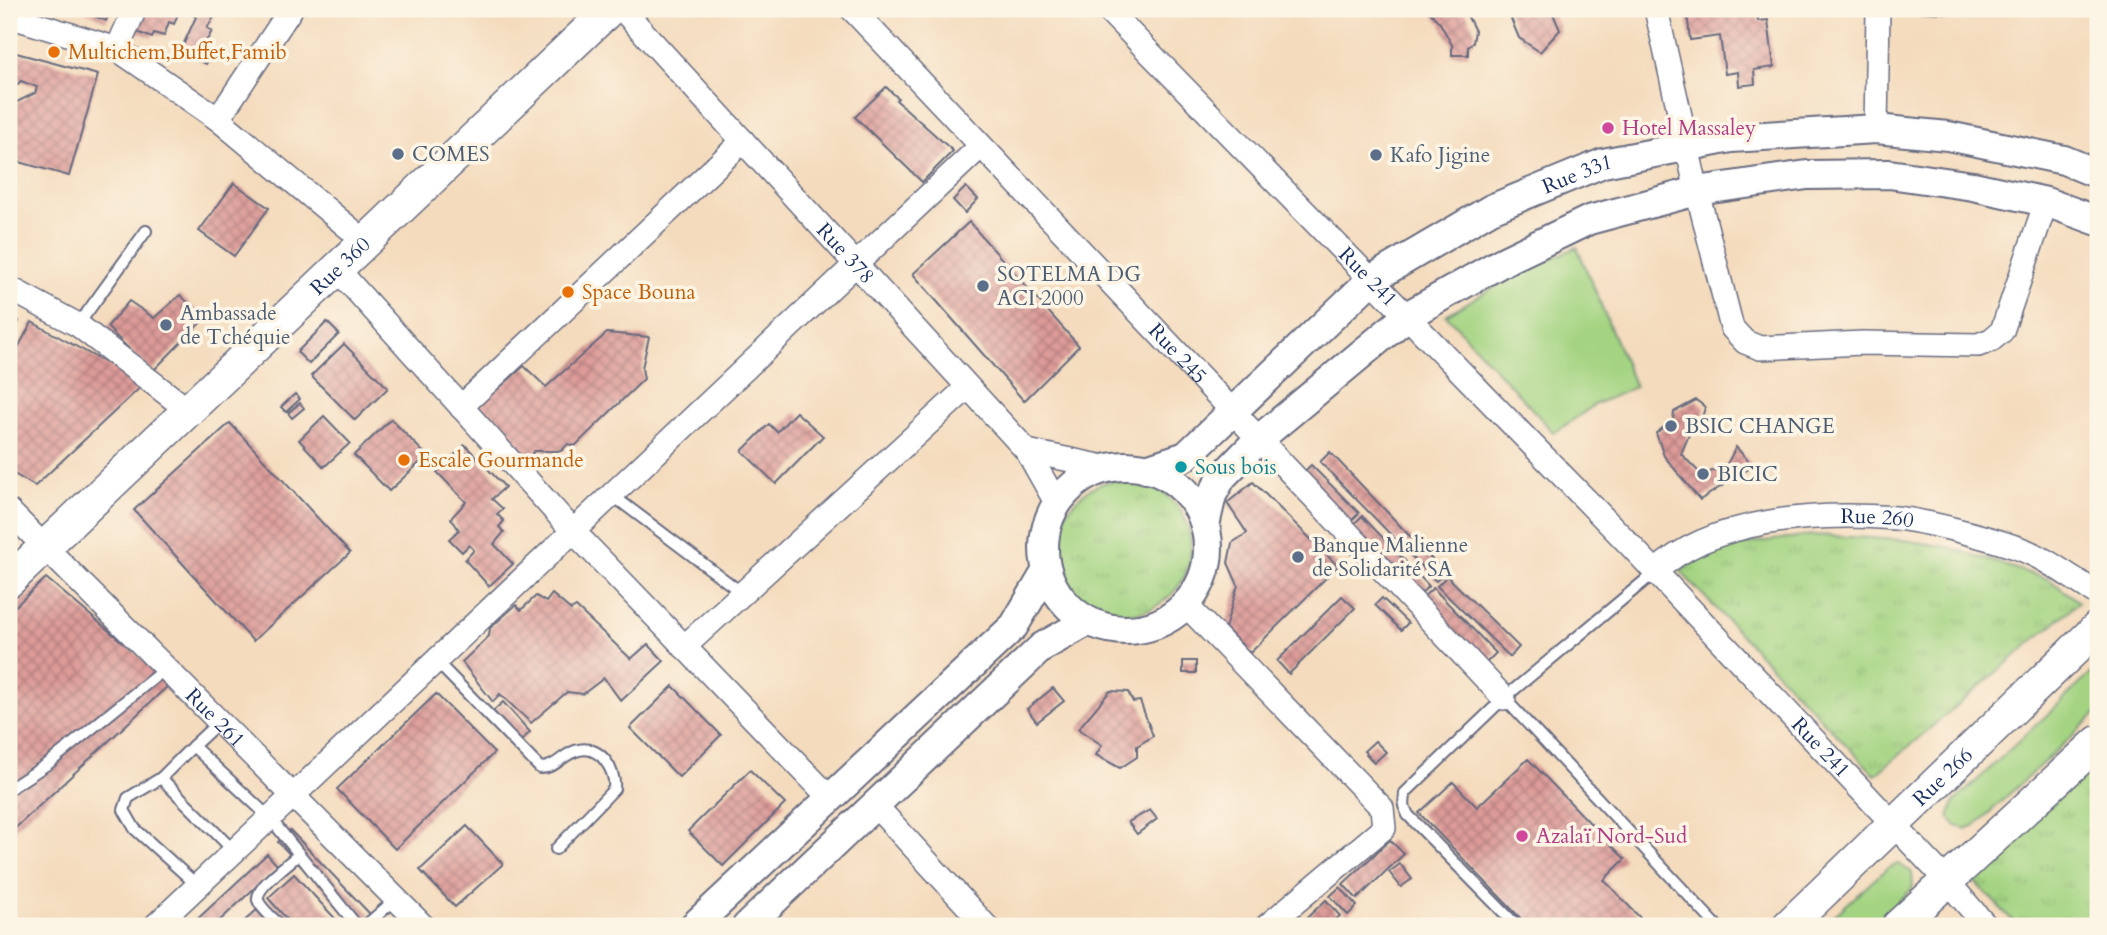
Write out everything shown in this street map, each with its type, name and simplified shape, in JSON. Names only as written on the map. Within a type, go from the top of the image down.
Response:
[{"type":"main road","points":[[9,557],[40,540],[174,400],[361,236],[583,9]]},
{"type":"main road","name":"Rue 360","points":[[9,581],[40,540],[338,270],[361,236],[610,9]]},
{"type":"main road","name":"Rue 266","points":[[1788,926],[2098,627]]},
{"type":"main road","points":[[1898,926],[2098,742]]},
{"type":"street","points":[[117,49],[135,9]]},
{"type":"street","points":[[218,119],[291,9]]},
{"type":"street","name":"Rue 378","points":[[622,9],[1027,452],[1057,504]]},
{"type":"street","name":"Rue 245","points":[[852,9],[1504,698]]},
{"type":"street","points":[[1656,9],[1686,147],[1732,328],[1745,342],[1760,348],[1862,343],[1978,345],[1992,340],[2002,331],[2046,202]]},
{"type":"street","points":[[1876,129],[1878,9]]},
{"type":"street","name":"Rue 241","points":[[1116,12],[1630,546],[1947,881],[1986,926]]},
{"type":"street","points":[[9,16],[117,49],[218,119],[361,236]]},
{"type":"street","name":"Rue 331","points":[[1146,469],[1185,456],[1372,279],[1491,209],[1603,163],[1731,138],[1876,129],[1948,136],[2064,160],[2098,174]]},
{"type":"street","points":[[461,407],[743,141]]},
{"type":"street","points":[[156,926],[981,146]]},
{"type":"street","points":[[1205,525],[1212,495],[1223,477],[1258,440],[1407,316],[1504,261],[1589,220],[1697,191],[1807,175],[1889,174],[1973,186],[2046,202],[2098,221]]},
{"type":"street","points":[[338,270],[573,531],[830,798]]},
{"type":"street","points":[[9,288],[78,325],[174,400]]},
{"type":"street","points":[[684,646],[968,387]]},
{"type":"street","points":[[1027,452],[1108,468],[1146,469],[1166,476],[1183,489],[1197,506],[1205,525],[1209,546],[1206,568],[1198,588],[1185,605],[1164,621],[1139,629],[1113,629],[1088,621],[1063,599],[1047,570],[1044,547],[1047,525],[1057,504],[1071,488],[1088,475],[1108,468]]},
{"type":"street","name":"Rue 261","points":[[9,511],[423,926]]},
{"type":"street","name":"Rue 260","points":[[1654,573],[1671,557],[1740,528],[1825,517],[1899,519],[2018,547],[2098,594]]},
{"type":"street","points":[[694,926],[1014,626],[1047,570]]},
{"type":"street","points":[[1185,605],[1382,808],[1384,828],[1267,926]]},
{"type":"street","points":[[747,926],[1042,647],[1088,621]]},
{"type":"street","points":[[875,805],[986,926]]},
{"type":"lane","points":[[78,325],[146,231]]},
{"type":"lane","points":[[612,495],[742,593]]},
{"type":"lane","points":[[1517,926],[1408,815],[1404,806],[1405,793],[1504,698],[1654,573]]},
{"type":"lane","points":[[436,661],[540,768],[551,768],[578,750],[589,750],[610,764],[615,778],[614,789],[556,849]]},
{"type":"lane","points":[[9,789],[49,763],[166,668]]},
{"type":"lane","points":[[1504,698],[1717,926]]},
{"type":"lane","points":[[198,886],[135,829],[124,810],[128,798],[161,778],[220,721]]},
{"type":"lane","points":[[193,746],[270,818],[357,926]]},
{"type":"lane","points":[[161,778],[235,852]]},
{"type":"lane","points":[[281,926],[258,901],[258,896],[261,887],[299,854]]},
{"type":"lane","points":[[365,926],[396,899]]},
{"type":"green space","points":[[1577,247],[1635,387],[1596,404],[1554,433],[1446,315],[1515,275]]},
{"type":"green space","points":[[1124,480],[1150,485],[1172,499],[1186,521],[1191,547],[1186,573],[1172,595],[1150,609],[1124,614],[1098,609],[1076,595],[1062,573],[1057,547],[1062,521],[1076,499],[1098,485]]},
{"type":"green space","points":[[1814,535],[1903,540],[1948,547],[2050,580],[2079,602],[1875,775],[1680,571],[1711,554],[1727,549]]},
{"type":"green space","points":[[2098,667],[2098,712],[1976,825],[1966,829],[1956,826],[1949,817],[1954,802]]},
{"type":"green space","points":[[2098,763],[2098,926],[2018,926],[1971,878]]},
{"type":"green space","points":[[1898,864],[1912,872],[1913,888],[1873,926],[1823,926],[1887,868]]},
{"type":"building","points":[[87,9],[111,9],[106,21],[86,12]]},
{"type":"building","points":[[144,9],[179,11],[174,24],[169,22],[164,36],[154,33],[152,38],[135,31]]},
{"type":"building","points":[[195,9],[214,17],[207,28],[212,31],[202,49],[212,54],[206,64],[192,56],[189,59],[179,54],[196,17],[192,14]]},
{"type":"building","points":[[1427,9],[1464,9],[1475,31],[1473,43],[1468,47],[1468,55],[1452,55],[1452,45],[1440,23]]},
{"type":"building","points":[[1507,9],[1551,9],[1560,30],[1540,52],[1519,38]]},
{"type":"building","points":[[1731,9],[1732,15],[1757,12],[1758,21],[1768,20],[1774,67],[1754,70],[1755,84],[1739,86],[1738,72],[1725,74],[1720,36],[1690,40],[1687,11]]},
{"type":"building","points":[[1903,9],[1984,9],[1983,15]]},
{"type":"building","points":[[9,51],[98,75],[69,176],[9,159],[9,102],[13,104],[35,93],[37,87],[21,81],[13,88],[9,97]]},
{"type":"building","points":[[886,87],[898,98],[896,100],[953,151],[922,182],[855,117]]},
{"type":"building","points":[[234,183],[269,208],[234,256],[199,231]]},
{"type":"building","points":[[966,187],[978,199],[965,213],[953,200]]},
{"type":"building","points":[[969,222],[1079,346],[1024,401],[913,274]]},
{"type":"building","points":[[180,295],[205,318],[152,372],[107,327],[129,301],[154,318]]},
{"type":"building","points":[[9,317],[19,321],[9,344]]},
{"type":"building","points":[[32,322],[144,384],[35,486],[9,471],[9,364]]},
{"type":"building","points":[[327,322],[339,334],[309,364],[297,352]]},
{"type":"building","points":[[607,333],[649,337],[642,368],[644,379],[575,446],[568,444],[561,451],[534,451],[525,462],[473,411],[524,366],[546,387]]},
{"type":"building","points":[[344,344],[388,388],[355,420],[311,376]]},
{"type":"building","points":[[295,394],[300,399],[286,412],[281,407]]},
{"type":"building","points":[[1696,400],[1705,407],[1700,426],[1690,432],[1681,454],[1702,475],[1726,466],[1736,447],[1753,466],[1700,500],[1664,456],[1656,433],[1673,420],[1674,412]]},
{"type":"building","points":[[300,403],[304,408],[292,418],[288,413]]},
{"type":"building","points":[[796,412],[823,436],[776,484],[742,451],[769,424],[777,432]]},
{"type":"building","points":[[324,416],[350,443],[324,467],[299,440]]},
{"type":"building","points":[[391,419],[427,456],[389,491],[354,455]]},
{"type":"building","points":[[230,423],[350,553],[253,641],[134,510]]},
{"type":"building","points":[[465,445],[505,487],[492,499],[503,509],[497,514],[504,521],[499,527],[504,532],[494,544],[513,564],[489,586],[465,560],[474,550],[469,545],[462,552],[449,539],[459,530],[451,518],[466,502],[437,472]]},
{"type":"building","points":[[1330,452],[1445,573],[1436,581],[1320,462]]},
{"type":"building","points":[[1311,465],[1359,513],[1349,523],[1301,475]]},
{"type":"building","points":[[1253,482],[1338,566],[1250,653],[1225,628],[1238,585],[1228,563],[1232,543],[1247,533],[1227,503]]},
{"type":"building","points":[[1362,516],[1429,586],[1418,596],[1352,526]]},
{"type":"building","points":[[1447,576],[1519,647],[1510,657],[1437,586]]},
{"type":"building","points":[[46,578],[171,683],[9,834],[9,612]]},
{"type":"building","points":[[1433,588],[1496,653],[1485,664],[1422,598]]},
{"type":"building","points":[[552,594],[571,610],[576,607],[631,659],[648,644],[664,661],[621,701],[604,678],[583,694],[567,692],[531,723],[500,694],[493,702],[462,662],[489,636],[490,628],[516,605],[521,610],[536,596],[546,602]]},
{"type":"building","points":[[1342,596],[1355,608],[1289,674],[1277,661]]},
{"type":"building","points":[[1382,598],[1408,623],[1401,630],[1375,605]]},
{"type":"building","points":[[1183,661],[1196,661],[1196,673],[1183,673]]},
{"type":"building","points":[[673,686],[721,735],[679,777],[630,728]]},
{"type":"building","points":[[1053,688],[1064,701],[1037,722],[1027,709]]},
{"type":"building","points":[[1110,691],[1128,692],[1133,702],[1140,701],[1153,736],[1137,746],[1137,757],[1120,768],[1096,755],[1102,745],[1078,729]]},
{"type":"building","points":[[436,694],[494,753],[395,849],[337,789]]},
{"type":"building","points":[[503,702],[530,732],[520,742],[493,711]]},
{"type":"building","points":[[1375,741],[1386,752],[1374,763],[1364,751]]},
{"type":"building","name":"Azalaï Nord-Sud","points":[[1528,759],[1625,859],[1604,880],[1648,926],[1528,926],[1419,813],[1453,782],[1477,807]]},
{"type":"building","points":[[750,770],[785,804],[723,866],[688,831]]},
{"type":"building","points":[[1150,810],[1157,819],[1137,834],[1128,822]]},
{"type":"building","points":[[467,826],[503,864],[455,907],[420,870]]},
{"type":"building","points":[[290,830],[370,914],[358,926],[278,842]]},
{"type":"building","points":[[1390,840],[1404,854],[1357,899],[1343,884]]},
{"type":"building","points":[[267,854],[278,866],[214,926],[190,926]]},
{"type":"building","points":[[1400,864],[1412,879],[1401,887],[1389,872]]},
{"type":"building","points":[[294,874],[342,926],[293,926],[268,898]]},
{"type":"building","points":[[1340,887],[1357,906],[1348,915],[1330,896]]},
{"type":"building","points":[[1326,900],[1340,916],[1328,926],[1298,926]]},
{"type":"building","points":[[259,908],[275,926],[239,926]]},
{"type":"place","name":"Multichem,Buffet,Famib","points":[[54,52]]},
{"type":"place","name":"Hotel Massaley","points":[[1608,128]]},
{"type":"place","name":"COMES","points":[[398,154]]},
{"type":"place","name":"Kafo Jigine","points":[[1376,155]]},
{"type":"place","name":"SOTELMA DG ACI 2000","points":[[983,286]]},
{"type":"place","name":"Space Bouna","points":[[568,292]]},
{"type":"place","name":"Ambassade de Tchéquie","points":[[166,325]]},
{"type":"place","name":"BSIC CHANGE","points":[[1671,426]]},
{"type":"place","name":"Escale Gourmande","points":[[404,460]]},
{"type":"place","name":"Sous bois","points":[[1181,467]]},
{"type":"place","name":"BICIC","points":[[1703,474]]},
{"type":"place","name":"Banque Malienne de Solidarité SA","points":[[1298,557]]},
{"type":"place","name":"Azalaï Nord-Sud","points":[[1522,836]]}]
